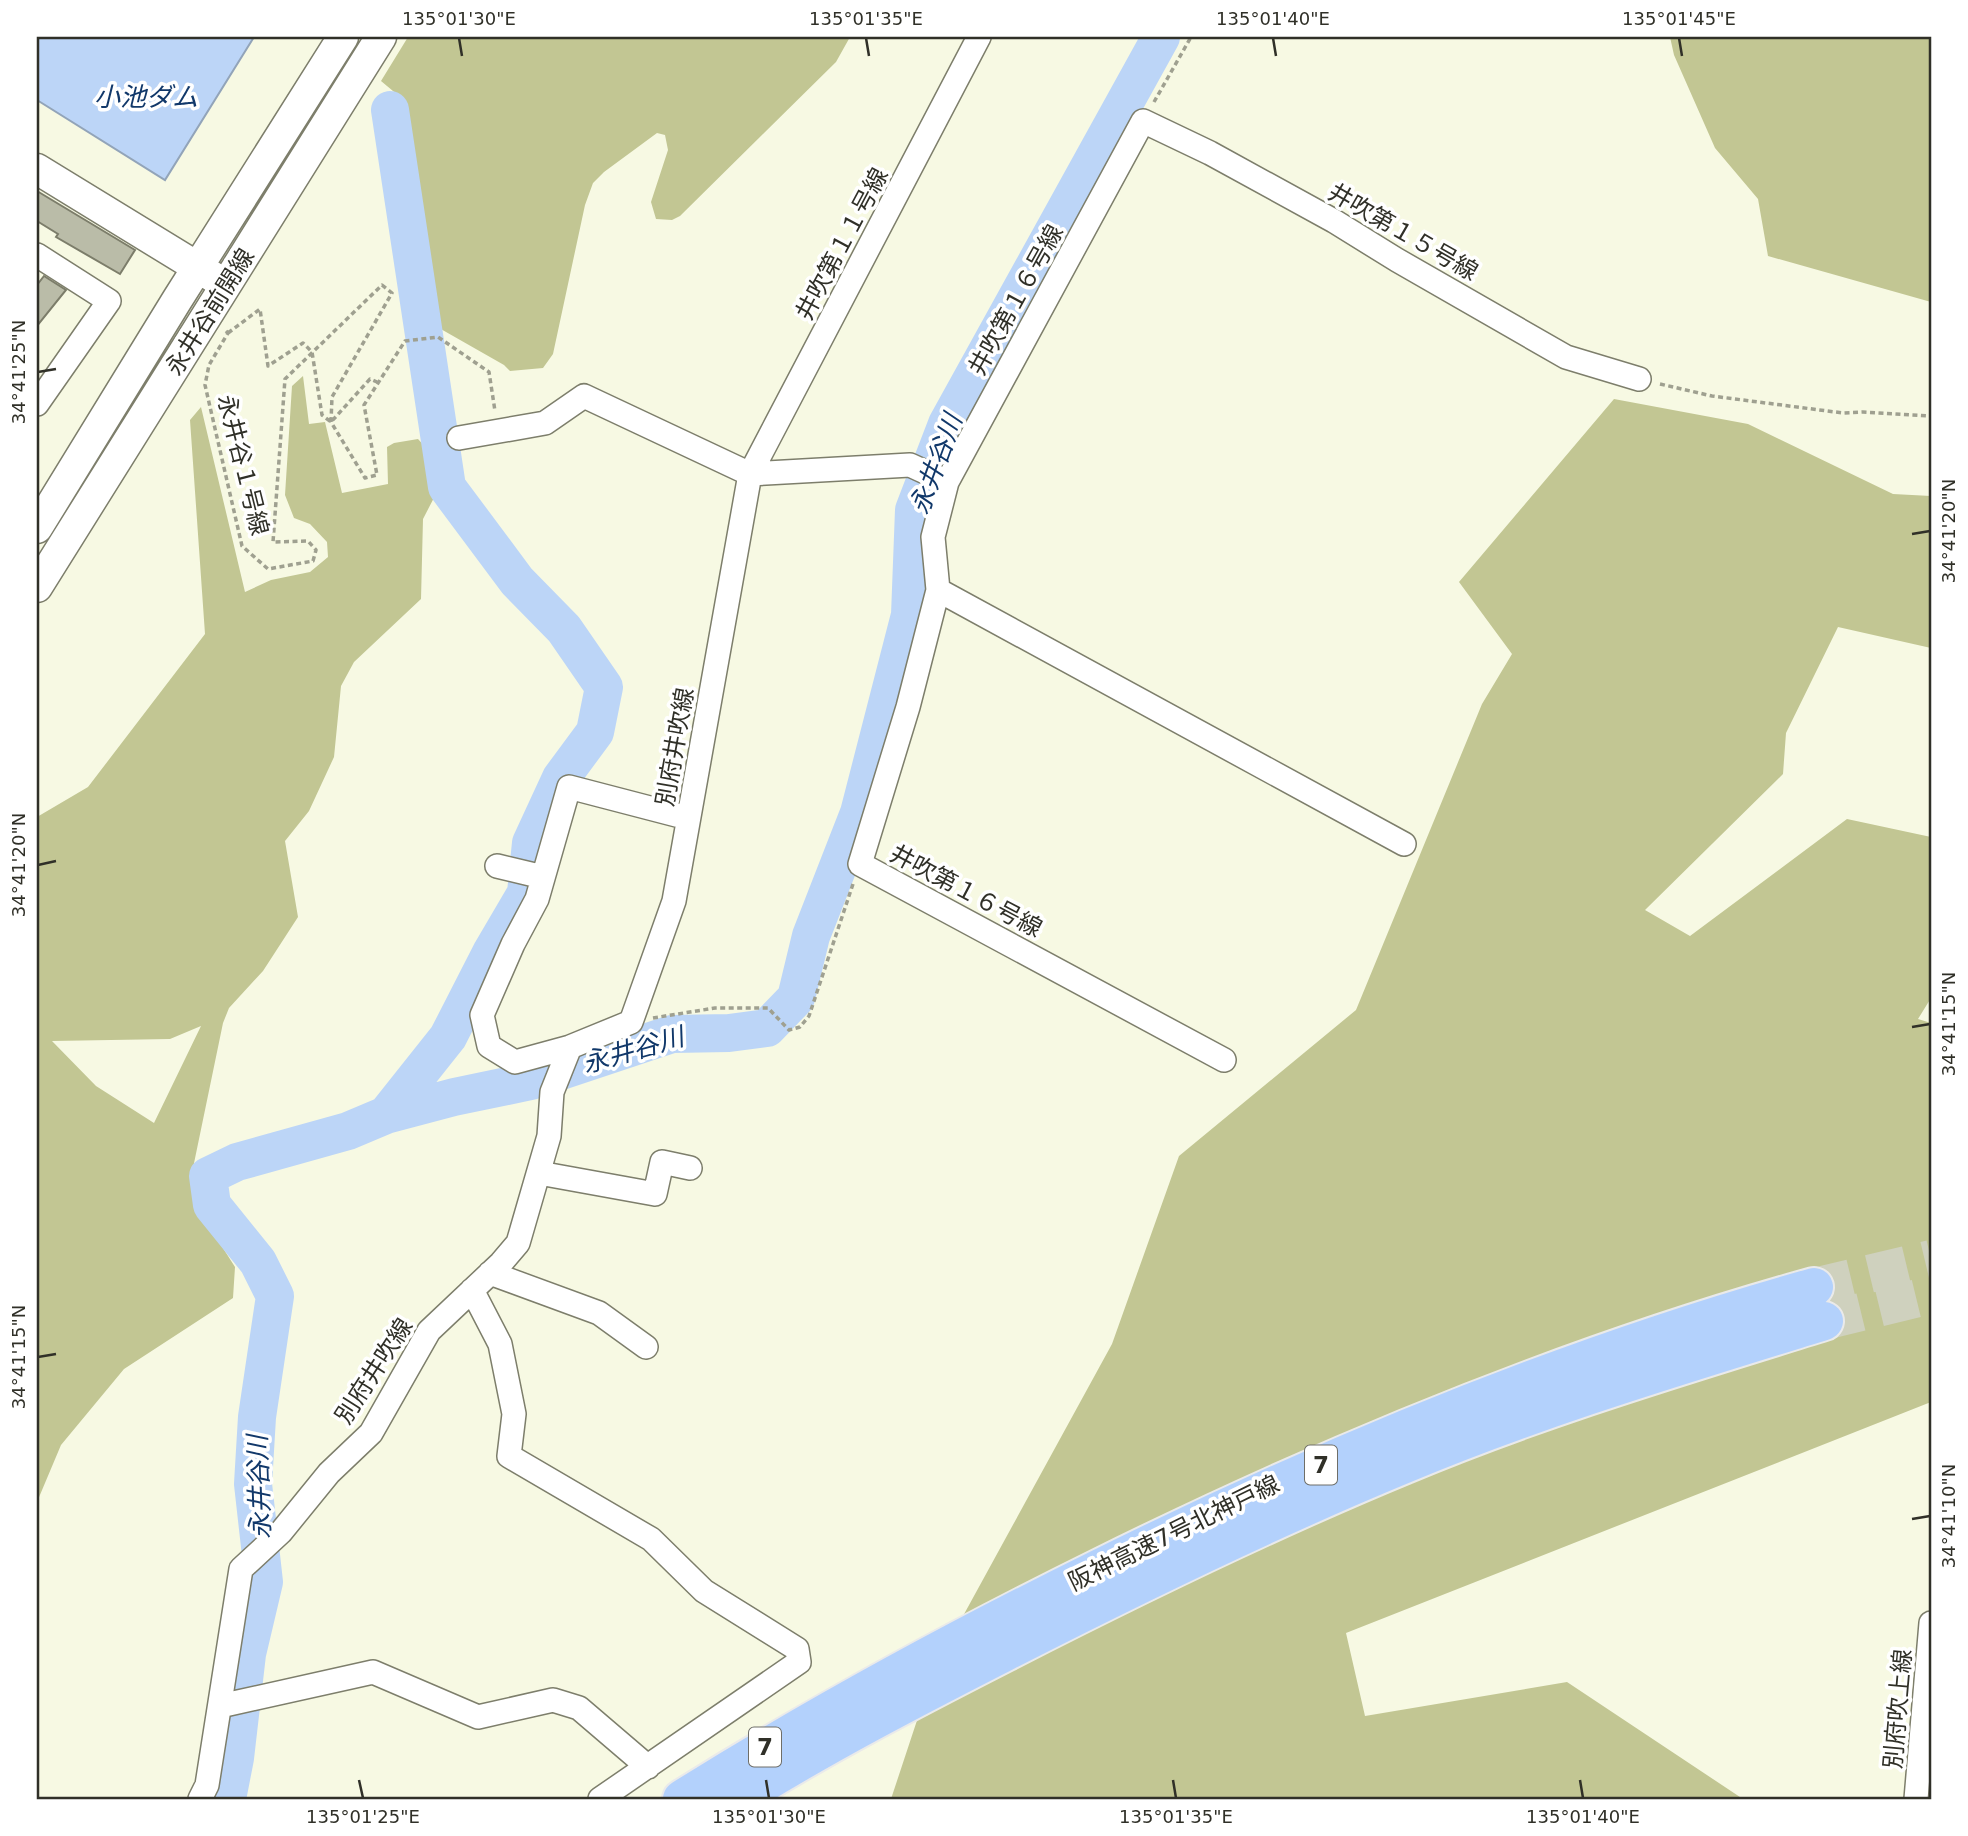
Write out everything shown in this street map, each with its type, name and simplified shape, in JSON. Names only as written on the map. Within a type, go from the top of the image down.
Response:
[{"type":"highway","name":"阪神高速7号北神戸線","points":[[679,1799],[851,1698],[1042,1597],[1280,1482],[1396,1432],[1617,1347],[1729,1311],[1819,1304],[1741,1347],[1523,1419],[1407,1463],[1292,1513],[942,1684],[738,1799]]},
{"type":"highway","points":[[679,1799],[811,1696],[882,1653],[1047,1566],[1213,1485],[1318,1438],[1410,1405],[1549,1359],[1729,1311]]},
{"type":"highway","points":[[756,1799],[850,1759],[1169,1598],[1543,1430],[1741,1347]]},
{"type":"street","name":"永井谷前開線","points":[[37,528],[344,37]]},
{"type":"street","name":"永井谷前開線","points":[[37,587],[217,326],[227,285],[381,37]]},
{"type":"street","name":"井吹第１１号線","points":[[750,474],[979,37]]},
{"type":"street","name":"井吹第１５号線","points":[[1143,121],[1210,153],[1334,221],[1566,357],[1639,379]]},
{"type":"street","name":"井吹第１６号線","points":[[1143,121],[943,480],[933,537],[938,590],[908,707],[860,864],[1224,1060]]},
{"type":"street","points":[[37,169],[227,285]]},
{"type":"street","points":[[37,255],[108,301],[37,404]]},
{"type":"street","points":[[459,438],[545,424],[584,396],[750,474],[910,465],[943,480]]},
{"type":"street","name":"別府井吹線","points":[[631,1023],[674,901],[750,474]]},
{"type":"street","points":[[938,590],[1404,844]]},
{"type":"street","points":[[631,1023],[570,1047],[515,1062],[489,1046],[482,1015],[513,944],[537,899],[532,874],[569,787],[688,818]]},
{"type":"street","points":[[497,866],[532,874]]},
{"type":"street","name":"別府井吹線","points":[[200,1799],[207,1785],[224,1705],[241,1569],[281,1532],[329,1473],[370,1433],[429,1331],[490,1273],[517,1243],[549,1136],[552,1092],[570,1047]]},
{"type":"street","points":[[539,1173],[655,1194],[662,1162],[690,1168]]},
{"type":"street","points":[[490,1273],[599,1313],[646,1347]]},
{"type":"street","points":[[472,1290],[500,1344],[514,1414],[509,1456],[651,1539],[704,1591],[797,1649],[799,1662],[600,1799]]},
{"type":"street","name":"別府吹上線","points":[[1916,1799],[1931,1623]]},
{"type":"street","points":[[224,1705],[373,1672],[478,1717],[553,1700],[579,1708],[648,1766]]},
{"type":"path","points":[[1143,121],[1191,37]]},
{"type":"path","name":"永井谷１号線","points":[[217,326],[205,384],[242,546],[268,569],[313,561],[316,550],[307,541],[274,542],[285,379],[382,285],[392,293],[332,397],[331,422]]},
{"type":"path","points":[[217,326],[260,309],[268,366],[303,344],[312,352],[322,415],[331,422],[365,478],[377,475],[363,405],[405,341],[438,337],[489,372],[498,431]]},
{"type":"path","points":[[331,422],[370,379],[378,382]]},
{"type":"path","points":[[1639,379],[1712,396],[1843,413],[1931,416]]},
{"type":"path","points":[[631,1023],[715,1007],[768,1008],[789,1030],[800,1027],[809,1016],[860,864]]},
{"type":"green space","points":[[408,37],[850,37],[836,62],[680,216],[672,220],[656,219],[651,202],[668,150],[665,135],[657,133],[604,172],[593,183],[585,205],[553,354],[543,368],[510,371],[432,324],[399,96],[381,81]]},
{"type":"green space","points":[[1670,37],[1931,37],[1931,302],[1768,256],[1758,199],[1715,148],[1674,55]]},
{"type":"green space","points":[[303,376],[309,424],[325,422],[342,493],[388,484],[387,447],[394,443],[418,439],[428,450],[438,490],[423,519],[421,599],[354,662],[341,686],[334,757],[309,811],[285,841],[298,917],[263,971],[229,1008],[223,1023],[193,1168],[209,1226],[235,1267],[233,1298],[124,1369],[61,1445],[37,1502],[37,817],[88,787],[205,634],[190,420],[201,407],[245,592],[271,580],[310,572],[328,557],[327,542],[310,524],[294,518],[285,495],[292,386]],"holes":[[[201,1026],[154,1123],[96,1086],[52,1041],[170,1039]]]},
{"type":"green space","points":[[1614,399],[1748,424],[1893,494],[1931,496],[1931,648],[1838,627],[1786,733],[1783,774],[1645,910],[1690,936],[1847,819],[1931,837],[1931,998],[1918,1019],[1931,1023],[1931,1402],[1346,1633],[1365,1716],[1567,1682],[1743,1799],[891,1799],[934,1669],[1112,1344],[1179,1156],[1356,1010],[1482,704],[1512,654],[1459,582]]},
{"type":"water","name":"小池ダム","points":[[37,37],[254,37],[165,180],[37,100]]},
{"type":"building","points":[[37,191],[135,250],[120,274],[56,237],[58,234],[37,221]]},
{"type":"building","points":[[44,276],[66,290],[37,326],[37,285]]},
{"type":"waterway","name":"永井谷川","points":[[227,1799],[235,1758],[247,1654],[264,1582],[253,1484],[257,1417],[275,1296],[258,1262],[212,1205],[208,1176],[237,1162],[348,1131],[386,1115],[531,1081],[672,1034],[729,1033],[767,1028],[796,998],[811,936],[859,813],[910,615],[914,510],[947,424],[1161,37]]},
{"type":"waterway","points":[[386,1115],[448,1037],[492,951],[526,893],[531,843],[561,778],[595,732],[604,687],[564,629],[517,581],[447,487],[390,110]]},
{"type":"tunnel","points":[[1814,1287],[1931,1259]]},
{"type":"tunnel","points":[[1824,1321],[1931,1295]]}]
